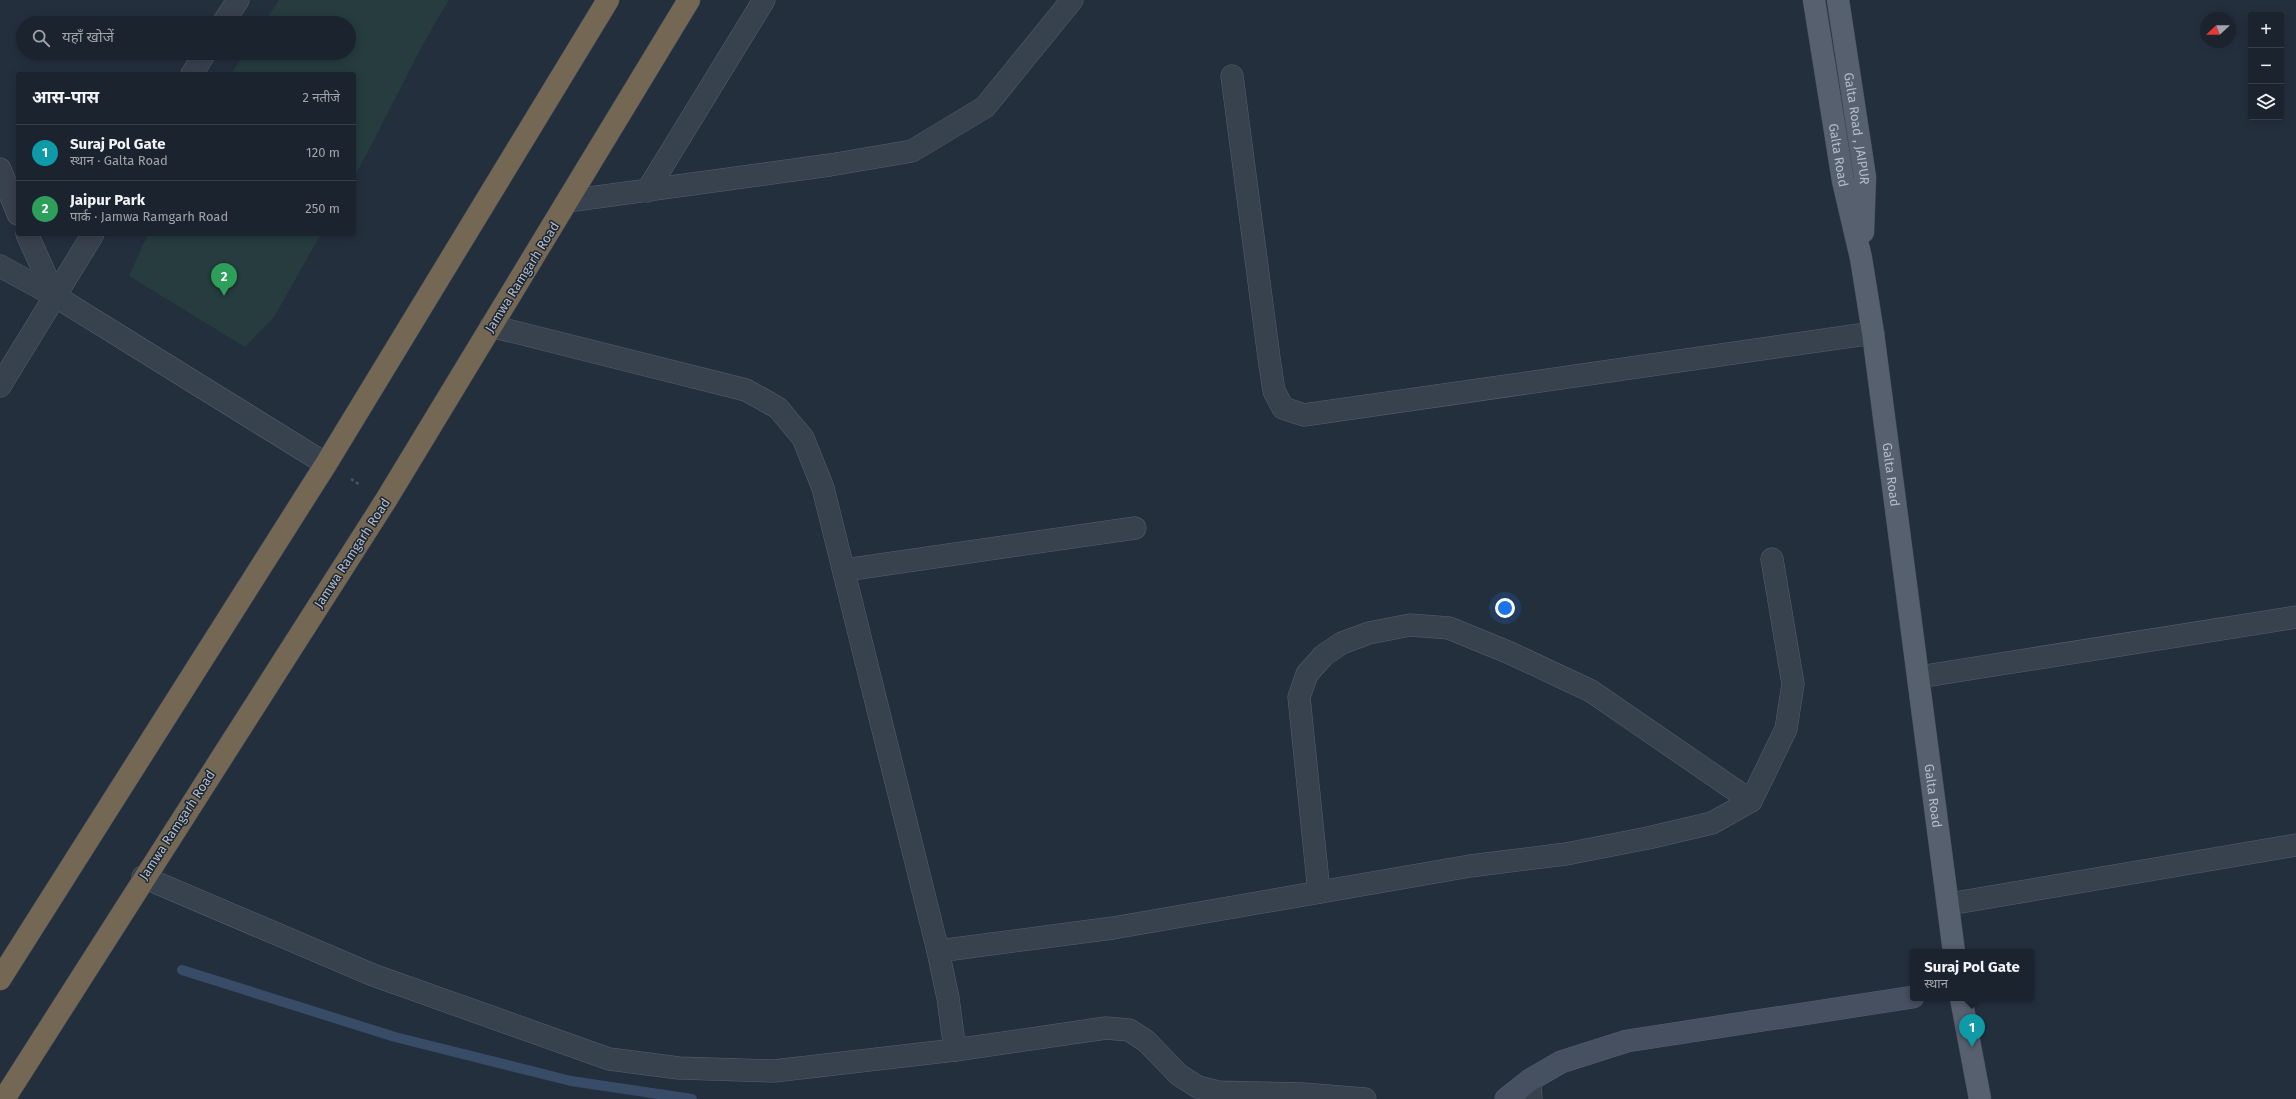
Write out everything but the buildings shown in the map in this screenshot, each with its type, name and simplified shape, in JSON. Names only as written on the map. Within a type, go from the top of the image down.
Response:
[{"type":"highway","points":[[0,979],[326,464],[608,0]]},
{"type":"highway","name":"Jamwa Ramgarh Road","points":[[4,1099],[143,877],[386,500],[689,0]]},
{"type":"main road","name":"Galta Road","points":[[1814,0],[1843,181],[1861,258],[1873,333],[1950,904],[1954,949]]},
{"type":"main road","name":"Galta Road , JAIPUR","points":[[1838,0],[1865,177],[1861,258]]},
{"type":"main road","points":[[1962,1001],[1980,1099]]},
{"type":"street","points":[[647,190],[764,0]]},
{"type":"street","points":[[568,201],[830,165],[912,151],[985,108],[1072,0]]},
{"type":"street","points":[[193,72],[201,60]]},
{"type":"street","points":[[1232,76],[1274,391],[1283,408],[1304,415],[1873,333]]},
{"type":"street","points":[[0,169],[16,209]]},
{"type":"street","points":[[28,236],[55,296]]},
{"type":"street","points":[[0,386],[92,236]]},
{"type":"street","points":[[0,266],[55,296],[326,464]]},
{"type":"street","points":[[491,326],[746,390],[778,408],[803,438],[823,488],[845,570],[938,951],[948,998],[955,1050]]},
{"type":"street","points":[[845,570],[1135,528]]},
{"type":"street","points":[[938,951],[1113,928],[1470,866],[1566,854],[1648,838],[1712,823],[1751,801],[1786,729],[1793,684],[1772,559]]},
{"type":"street","points":[[1919,677],[2296,617]]},
{"type":"street","points":[[1319,892],[1299,697],[1307,674],[1324,655],[1342,643],[1368,633],[1410,625],[1449,628],[1510,653],[1591,691],[1751,801]]},
{"type":"street","points":[[1950,904],[2296,845]]},
{"type":"street","points":[[143,877],[373,975],[609,1059],[679,1068],[774,1071],[955,1050],[1106,1028],[1129,1030],[1146,1041],[1179,1075],[1198,1087],[1218,1092],[1303,1094],[1364,1099]]},
{"type":"street","points":[[1506,1099],[1531,1090],[1561,1062],[1627,1041],[1910,997]]},
{"type":"path","points":[[326,464],[386,500]]},
{"type":"green space","points":[[279,0],[449,0],[412,66],[356,173],[356,72],[232,72],[240,60],[356,60],[356,16],[269,16]]},
{"type":"green space","points":[[147,236],[320,236],[274,317],[245,347],[129,276]]},
{"type":"waterway","points":[[182,970],[395,1037],[571,1081],[692,1099]]},
{"type":"place","name":"Jaipur Park","points":[[224,296]]},
{"type":"place","name":"Suraj Pol Gate","points":[[1972,1047]]}]
